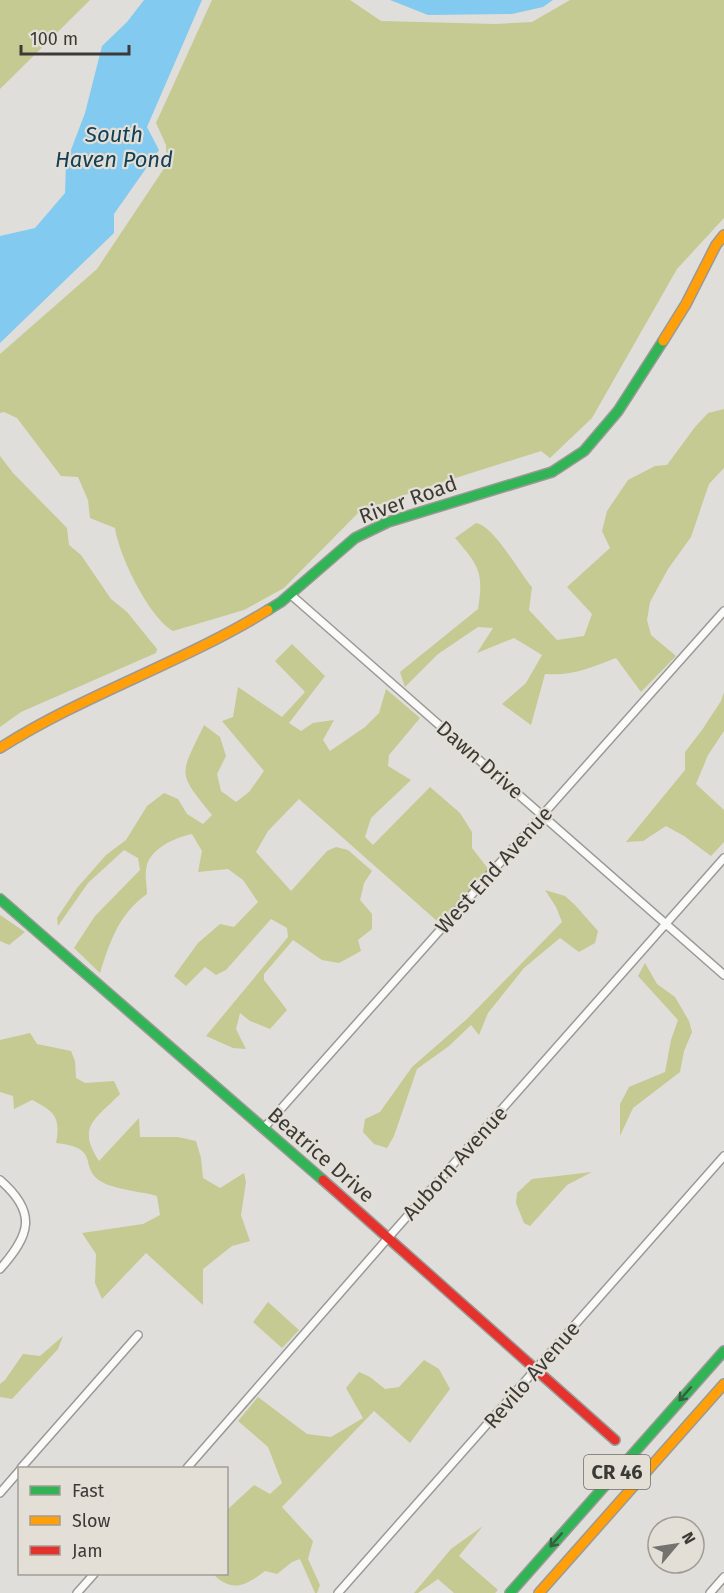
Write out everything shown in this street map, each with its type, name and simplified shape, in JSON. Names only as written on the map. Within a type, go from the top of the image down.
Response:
[{"type":"main road","name":"River Road","points":[[0,748],[30,729],[198,649],[281,602],[355,538],[388,522],[552,472],[584,451],[618,411],[650,364],[686,304],[716,245],[724,235]]},
{"type":"main road","name":"Beatrice Drive","points":[[0,899],[615,1440]]},
{"type":"main road","name":"CR 46","points":[[510,1593],[724,1351]]},
{"type":"main road","name":"CR 46","points":[[539,1593],[724,1384]]},
{"type":"street","name":"Dawn Drive","points":[[290,594],[724,975]]},
{"type":"street","name":"West End Avenue","points":[[263,1129],[724,611]]},
{"type":"street","name":"Auborn Avenue","points":[[188,1467],[724,858]]},
{"type":"street","name":"Revilo Avenue","points":[[338,1593],[724,1156]]},
{"type":"street","points":[[0,1180],[10,1189],[22,1206],[25,1227],[17,1249],[0,1269]]},
{"type":"street","points":[[22,1467],[138,1335]]},
{"type":"street","points":[[0,1492],[18,1471]]},
{"type":"street","points":[[77,1593],[93,1575]]},
{"type":"street","points":[[710,1593],[724,1578]]},
{"type":"green space","points":[[0,0],[90,0],[0,89]]},
{"type":"green space","points":[[212,0],[350,0],[381,21],[495,24],[532,22],[570,0],[724,0],[724,218],[677,269],[592,418],[550,458],[541,451],[421,489],[359,512],[284,588],[244,610],[173,631],[154,612],[136,584],[122,553],[115,528],[90,518],[88,500],[78,477],[61,476],[17,418],[4,412],[0,413],[0,354],[97,269],[167,164],[166,145],[156,123]]},
{"type":"green space","points":[[724,409],[724,468],[709,484],[691,537],[668,569],[650,602],[647,620],[651,635],[676,656],[641,692],[616,658],[573,672],[545,674],[531,725],[502,704],[526,683],[542,655],[514,638],[477,653],[493,628],[478,627],[438,654],[405,687],[400,672],[478,609],[480,578],[478,570],[455,538],[476,523],[491,532],[532,587],[529,610],[557,640],[584,636],[592,614],[567,587],[610,548],[602,531],[607,511],[628,480],[655,466],[667,465],[708,413]]},
{"type":"green space","points":[[0,456],[13,473],[67,528],[69,545],[81,555],[111,599],[127,612],[157,649],[156,653],[21,712],[0,727]]},
{"type":"green space","points":[[292,644],[325,676],[289,723],[301,731],[313,723],[334,720],[323,740],[330,751],[365,727],[379,713],[386,689],[420,718],[389,755],[388,766],[411,780],[371,818],[365,837],[373,845],[430,787],[460,813],[472,832],[472,848],[489,870],[442,920],[437,921],[299,799],[268,831],[256,852],[291,891],[327,851],[336,847],[348,850],[372,871],[364,883],[360,900],[372,914],[372,929],[358,940],[361,951],[339,963],[322,960],[293,940],[264,974],[264,980],[287,1010],[270,1029],[250,1021],[240,1013],[236,1029],[246,1049],[233,1048],[206,1036],[288,937],[287,928],[271,919],[226,970],[216,975],[205,967],[186,986],[174,976],[198,943],[220,924],[234,927],[258,902],[243,880],[228,869],[198,872],[202,851],[192,834],[170,842],[152,856],[146,870],[147,894],[122,919],[100,973],[74,948],[95,916],[140,870],[138,858],[124,850],[88,883],[58,926],[57,918],[77,888],[106,855],[126,840],[147,806],[164,793],[178,799],[187,814],[203,824],[212,815],[192,790],[186,773],[186,764],[204,725],[220,737],[226,756],[217,774],[221,791],[236,802],[249,792],[264,771],[222,721],[233,717],[238,687],[282,717],[305,692],[275,661]]},
{"type":"green space","points":[[724,692],[724,731],[708,755],[696,784],[724,810],[724,842],[711,856],[666,826],[643,841],[626,842],[685,770],[685,752],[721,701]]},
{"type":"green space","points":[[545,890],[565,896],[575,905],[598,931],[595,943],[579,952],[560,938],[524,968],[488,1013],[479,1035],[471,1025],[449,1046],[417,1069],[394,1136],[387,1148],[374,1144],[363,1132],[365,1119],[380,1112],[412,1067],[467,1019],[562,922]]},
{"type":"green space","points":[[0,915],[25,932],[9,945],[0,941]]},
{"type":"green space","points":[[645,963],[657,984],[675,997],[689,1021],[692,1032],[684,1051],[680,1072],[633,1108],[620,1136],[620,1104],[629,1087],[665,1072],[671,1040],[678,1020],[638,976]]},
{"type":"green space","points":[[30,1033],[37,1044],[71,1051],[75,1061],[76,1078],[85,1083],[114,1081],[120,1094],[97,1117],[89,1131],[92,1149],[99,1161],[139,1118],[140,1137],[178,1137],[196,1141],[203,1178],[220,1188],[244,1173],[246,1182],[241,1215],[250,1241],[232,1246],[203,1269],[203,1305],[146,1253],[102,1299],[95,1283],[96,1254],[82,1233],[143,1224],[160,1215],[157,1196],[113,1187],[102,1182],[91,1170],[85,1154],[80,1149],[56,1143],[57,1127],[51,1112],[32,1100],[14,1109],[13,1096],[0,1092],[0,1040]]},
{"type":"green space","points":[[592,1172],[567,1185],[530,1226],[524,1223],[516,1203],[517,1193],[532,1179]]},
{"type":"green space","points":[[268,1302],[299,1330],[282,1348],[253,1322]]},
{"type":"green space","points":[[63,1336],[58,1349],[12,1399],[0,1397],[0,1384],[23,1354],[40,1356]]},
{"type":"green space","points":[[424,1360],[439,1369],[450,1389],[410,1443],[374,1411],[282,1507],[313,1541],[308,1559],[320,1585],[317,1593],[300,1559],[292,1562],[277,1574],[265,1571],[245,1584],[226,1584],[214,1575],[228,1575],[228,1509],[254,1485],[270,1494],[282,1483],[268,1447],[238,1421],[258,1397],[307,1434],[331,1437],[363,1418],[346,1388],[359,1372],[370,1377],[385,1389],[399,1387]]},
{"type":"green space","points":[[483,1526],[459,1556],[498,1590],[495,1593],[454,1593],[438,1579],[418,1593],[414,1593],[451,1549]]},
{"type":"water","name":"South Haven Pond","points":[[144,0],[202,0],[147,127],[159,150],[114,214],[114,233],[0,343],[0,236],[35,228],[65,193],[66,163],[85,113],[102,46],[127,22]]},
{"type":"water","points":[[390,0],[553,0],[543,7],[512,14],[428,15]]},
{"type":"traffic: fast","points":[[268,610],[281,602],[355,538],[388,522],[552,472],[584,451],[618,411],[663,341]]},
{"type":"traffic: fast","points":[[0,899],[323,1180]]},
{"type":"traffic: fast","points":[[510,1593],[724,1351]]},
{"type":"traffic: slow","points":[[663,341],[686,304],[716,245],[724,235]]},
{"type":"traffic: slow","points":[[0,748],[66,711],[202,646],[268,610]]},
{"type":"traffic: slow","points":[[539,1593],[724,1384]]},
{"type":"traffic: jam","points":[[323,1180],[615,1440]]}]
